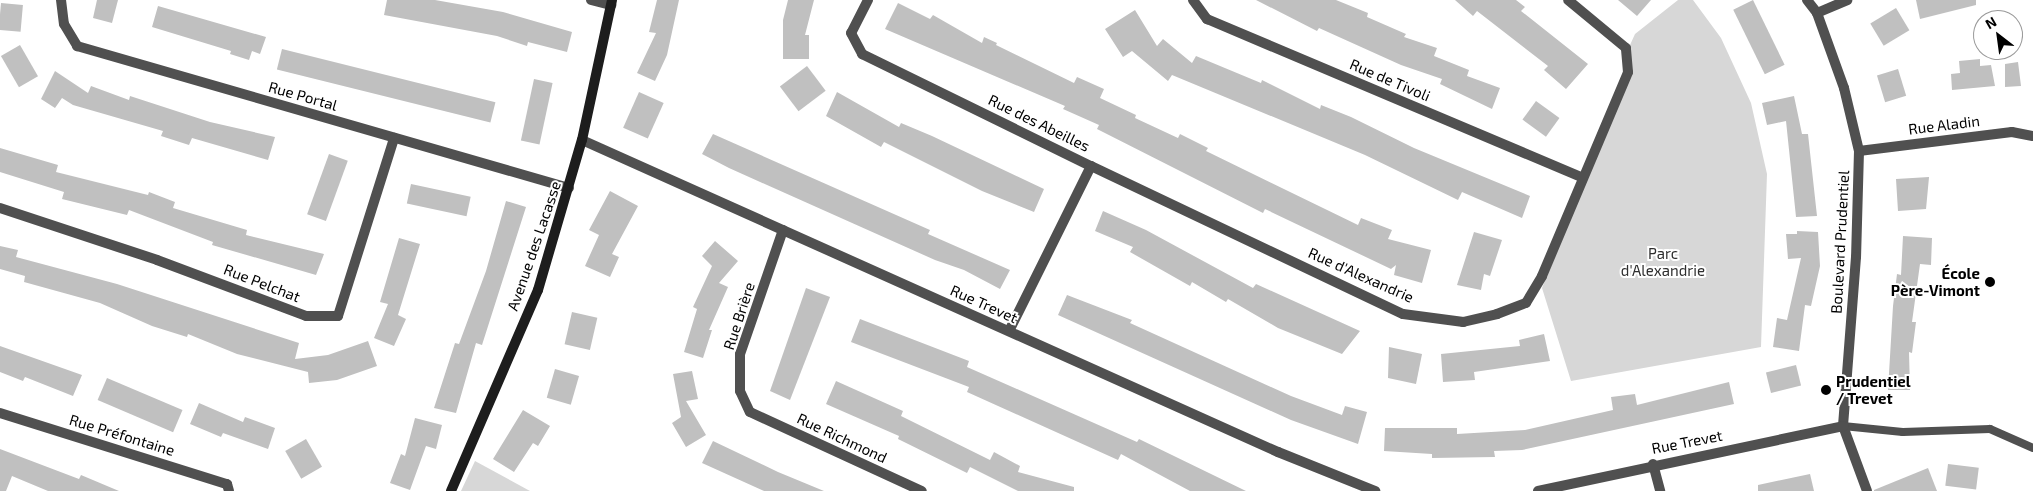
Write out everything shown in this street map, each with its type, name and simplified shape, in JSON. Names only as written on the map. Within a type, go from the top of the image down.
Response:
[{"type":"street","name":"Rue Portal","points":[[61,0],[64,24],[77,46],[570,188]]},
{"type":"street","points":[[591,0],[612,3]]},
{"type":"street","name":"Rue des Abeilles","points":[[868,0],[851,33],[862,54],[1091,166],[1010,331]]},
{"type":"street","name":"Rue de Tivoli","points":[[1193,0],[1207,19],[1583,178]]},
{"type":"street","name":"Boulevard Prudentiel","points":[[1807,0],[1816,13],[1844,88],[1859,150],[1856,256],[1842,426],[1867,491]]},
{"type":"street","points":[[1816,13],[1847,0]]},
{"type":"street","name":"Rue d'Alexandrie","points":[[1091,166],[1403,314],[1464,322],[1526,302],[1542,276],[1628,72],[1626,48],[1572,1]]},
{"type":"street","name":"Avenue des Lacasse","points":[[451,491],[538,290],[570,188],[612,3]]},
{"type":"street","name":"Rue Aladin","points":[[1859,150],[2012,132],[2033,136]]},
{"type":"street","name":"Rue Pelchat","points":[[0,208],[157,260],[306,316],[338,316],[394,138]]},
{"type":"street","name":"Rue Trevet","points":[[582,140],[1375,491]]},
{"type":"street","name":"Rue Brière","points":[[750,412],[740,391],[740,354],[783,230]]},
{"type":"street","name":"Rue Richmond","points":[[750,412],[922,491]]},
{"type":"street","name":"Rue Préfontaine","points":[[0,414],[227,484],[229,491]]},
{"type":"street","name":"Rue Trevet","points":[[1538,491],[1653,464],[1842,426]]},
{"type":"street","points":[[1653,464],[1660,491]]},
{"type":"lane","points":[[1842,426],[1903,432],[1990,429],[2033,448]]},
{"type":"green space","name":"Parc d'Alexandrie","points":[[1678,0],[1693,0],[1721,38],[1751,103],[1767,174],[1761,347],[1571,381],[1542,288],[1630,76],[1630,45],[1635,34]]},
{"type":"green space","points":[[475,461],[530,491],[461,491]]},
{"type":"building","points":[[97,0],[118,0],[112,23],[93,18]]},
{"type":"building","points":[[387,0],[435,0],[503,12],[572,32],[567,52],[528,42],[527,46],[497,36],[384,15]]},
{"type":"building","points":[[657,0],[679,0],[667,55],[655,81],[637,73],[656,33],[649,32]]},
{"type":"building","points":[[788,0],[814,0],[805,35],[809,35],[809,59],[783,59],[783,20]]},
{"type":"building","points":[[1256,0],[1336,0],[1368,13],[1367,17],[1406,34],[1404,37],[1437,48],[1434,56],[1469,70],[1467,76],[1500,88],[1492,109],[1440,84],[1442,79],[1401,65],[1319,28],[1317,31]]},
{"type":"building","points":[[1455,0],[1516,0],[1525,7],[1521,11],[1588,64],[1566,89],[1544,70],[1548,66],[1477,11],[1473,16]]},
{"type":"building","points":[[1618,0],[1651,0],[1637,16]]},
{"type":"building","points":[[1753,0],[1785,65],[1765,74],[1733,10]]},
{"type":"building","points":[[1916,0],[1976,0],[1976,5],[1920,19]]},
{"type":"building","points":[[1,3],[23,5],[21,32],[0,30]]},
{"type":"building","points":[[898,3],[930,19],[933,15],[982,43],[984,37],[997,43],[996,45],[1074,83],[1077,77],[1104,89],[1100,98],[1136,115],[1135,118],[1178,138],[1180,134],[1208,148],[1206,151],[1358,225],[1361,218],[1392,230],[1388,239],[1431,250],[1422,283],[1394,275],[1396,265],[1391,269],[1265,209],[1263,213],[1097,129],[1099,125],[1063,109],[1065,106],[885,29]]},
{"type":"building","points":[[158,6],[266,37],[260,54],[252,51],[249,60],[230,54],[231,51],[152,27]]},
{"type":"building","points":[[1896,8],[1909,30],[1884,46],[1870,23]]},
{"type":"building","points":[[1135,10],[1157,46],[1163,39],[1192,63],[1196,56],[1261,83],[1262,80],[1320,109],[1321,105],[1351,117],[1414,148],[1530,196],[1522,218],[1462,192],[1458,200],[1365,155],[1172,75],[1168,81],[1132,51],[1123,57],[1105,29]]},
{"type":"building","points":[[20,45],[38,76],[19,87],[1,56]]},
{"type":"building","points":[[282,49],[495,102],[490,123],[277,69]]},
{"type":"building","points":[[1980,60],[1980,66],[1991,65],[1995,86],[1952,90],[1951,74],[1960,73],[1959,61]]},
{"type":"building","points":[[2018,62],[2021,86],[2005,87],[2005,64]]},
{"type":"building","points":[[807,66],[826,91],[799,111],[780,86]]},
{"type":"building","points":[[1898,69],[1906,96],[1885,102],[1877,75]]},
{"type":"building","points":[[55,71],[88,93],[91,86],[129,100],[130,96],[210,122],[275,137],[268,160],[192,138],[189,145],[161,136],[163,131],[73,105],[62,98],[55,108],[41,99]]},
{"type":"building","points":[[534,79],[553,83],[539,145],[521,141]]},
{"type":"building","points":[[639,92],[664,103],[648,139],[623,128]]},
{"type":"building","points":[[837,92],[899,127],[901,123],[932,136],[1044,189],[1034,212],[982,191],[884,142],[881,147],[826,116]]},
{"type":"building","points":[[1794,96],[1802,134],[1808,134],[1817,216],[1796,217],[1786,121],[1767,125],[1762,103]]},
{"type":"building","points":[[1536,101],[1559,118],[1546,137],[1522,120]]},
{"type":"building","points":[[713,134],[930,230],[928,234],[1010,270],[1000,289],[964,270],[935,260],[729,168],[702,154]]},
{"type":"building","points":[[0,148],[58,165],[56,172],[148,195],[149,192],[175,202],[173,208],[247,230],[246,235],[324,254],[316,275],[212,245],[213,242],[129,210],[127,215],[62,199],[64,192],[0,172]]},
{"type":"building","points":[[329,154],[348,161],[326,221],[307,214]]},
{"type":"building","points":[[1929,177],[1926,209],[1898,211],[1896,179]]},
{"type":"building","points":[[411,184],[471,197],[467,216],[407,204]]},
{"type":"building","points":[[610,191],[638,206],[612,254],[619,257],[610,277],[585,266],[599,235],[589,230]]},
{"type":"building","points":[[506,201],[526,207],[482,345],[476,343],[456,413],[434,408],[455,343],[459,344],[486,271]]},
{"type":"building","points":[[1103,211],[1146,230],[1253,288],[1256,284],[1360,331],[1342,354],[1278,328],[1228,299],[1226,302],[1192,282],[1190,286],[1130,252],[1133,247],[1095,231]]},
{"type":"building","points":[[1797,231],[1818,232],[1820,266],[1811,306],[1805,305],[1799,351],[1773,347],[1777,318],[1787,320],[1801,258],[1788,259],[1786,234],[1797,234]]},
{"type":"building","points":[[1474,232],[1502,240],[1490,276],[1484,274],[1481,290],[1457,285]]},
{"type":"building","points":[[1903,236],[1932,238],[1931,265],[1920,264],[1912,322],[1916,322],[1912,353],[1909,352],[1910,390],[1888,390],[1893,306],[1897,274],[1901,275]]},
{"type":"building","points":[[399,238],[420,244],[398,315],[406,319],[394,346],[374,338],[388,304],[380,302]]},
{"type":"building","points":[[715,241],[738,261],[719,283],[728,287],[709,330],[712,330],[703,358],[684,352],[697,309],[693,307],[712,266],[702,256]]},
{"type":"building","points":[[0,246],[18,250],[16,257],[117,284],[299,343],[295,359],[328,355],[368,341],[377,366],[337,380],[309,383],[308,372],[237,354],[188,334],[187,337],[152,326],[100,303],[24,282],[25,276],[0,269]]},
{"type":"building","points":[[806,288],[830,297],[790,400],[770,391]]},
{"type":"building","points":[[1067,295],[1132,320],[1130,323],[1291,396],[1342,415],[1345,406],[1367,412],[1358,444],[1291,420],[1058,315]]},
{"type":"building","points":[[572,312],[597,318],[590,350],[565,344]]},
{"type":"building","points":[[860,319],[969,361],[967,367],[1137,442],[1139,439],[1246,491],[1190,491],[1121,454],[1118,460],[967,392],[969,387],[851,342]]},
{"type":"building","points":[[1544,334],[1550,361],[1474,372],[1475,380],[1443,382],[1441,354],[1520,346],[1519,340]]},
{"type":"building","points":[[0,346],[82,375],[73,396],[25,377],[23,381],[0,372]]},
{"type":"building","points":[[1389,347],[1422,354],[1416,384],[1388,378]]},
{"type":"building","points":[[1796,365],[1801,385],[1771,393],[1766,372]]},
{"type":"building","points":[[555,369],[579,376],[571,405],[547,398]]},
{"type":"building","points":[[692,371],[698,399],[686,401],[706,435],[686,447],[672,423],[681,417],[673,374]]},
{"type":"building","points":[[107,378],[182,410],[173,432],[98,400]]},
{"type":"building","points":[[836,381],[903,411],[901,416],[990,460],[994,452],[1020,466],[1018,472],[1074,487],[1074,491],[1018,491],[970,467],[967,473],[898,439],[899,436],[826,404]]},
{"type":"building","points":[[1729,382],[1734,404],[1522,450],[1494,451],[1495,457],[1432,458],[1432,454],[1384,451],[1385,428],[1457,428],[1457,434],[1525,430],[1613,410],[1611,397],[1635,394],[1637,405]]},
{"type":"building","points":[[199,403],[243,422],[245,417],[275,428],[268,449],[223,433],[221,437],[190,424]]},
{"type":"building","points":[[523,410],[550,426],[538,446],[533,443],[514,472],[493,459]]},
{"type":"building","points":[[415,418],[442,425],[436,449],[426,446],[410,490],[390,483],[401,454],[405,456]]},
{"type":"building","points":[[306,439],[322,467],[301,479],[285,451]]},
{"type":"building","points":[[713,441],[778,472],[824,491],[764,491],[702,463]]},
{"type":"building","points":[[0,449],[79,479],[81,475],[119,491],[48,491],[12,476],[6,491],[0,491]]},
{"type":"building","points":[[1948,464],[1979,468],[1976,490],[1945,486]]},
{"type":"building","points":[[1928,468],[1937,491],[1874,491],[1874,490]]},
{"type":"building","points":[[1810,474],[1814,491],[1758,491],[1758,485]]},
{"type":"place","name":"École Père-Vimont","points":[[1990,282]]},
{"type":"place","name":"Prudentiel / Trevet","points":[[1826,390]]}]
